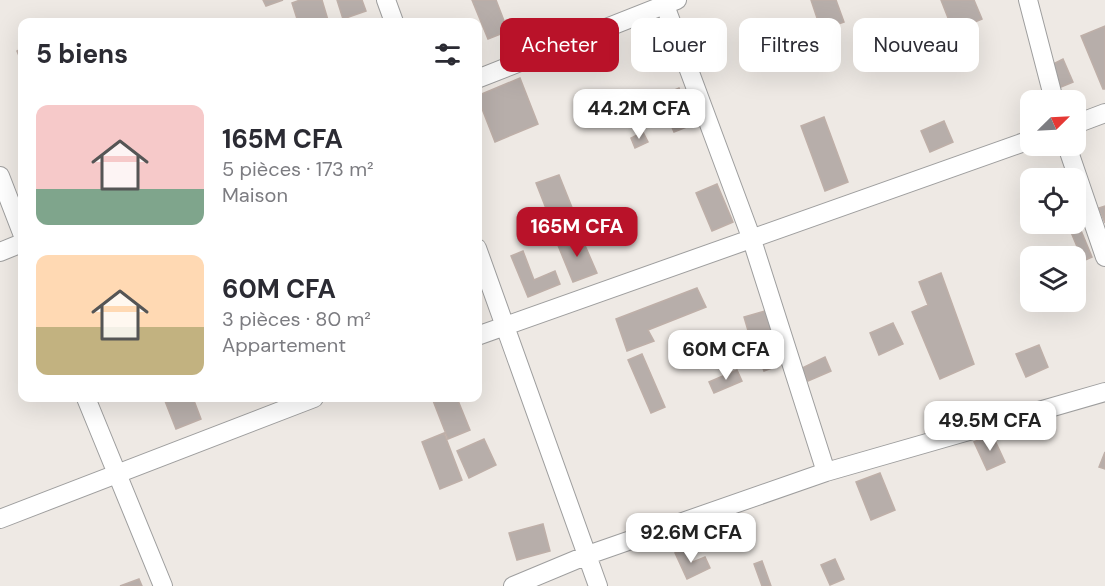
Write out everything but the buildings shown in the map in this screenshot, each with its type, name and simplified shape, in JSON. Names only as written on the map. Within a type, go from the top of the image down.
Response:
[{"type":"street","points":[[386,0],[393,18]]},
{"type":"street","points":[[1028,0],[1051,90]]},
{"type":"street","points":[[482,77],[668,2],[751,237],[826,472]]},
{"type":"street","points":[[1086,120],[1105,113]]},
{"type":"street","points":[[482,334],[1020,143]]},
{"type":"street","points":[[1070,156],[1105,256]]},
{"type":"street","points":[[0,176],[18,223]]},
{"type":"street","points":[[0,252],[18,245]]},
{"type":"street","points":[[482,261],[585,556],[598,586]]},
{"type":"street","points":[[513,586],[585,556],[826,472],[1105,392]]},
{"type":"street","points":[[88,402],[163,586]]},
{"type":"street","points":[[0,519],[304,402]]}]
